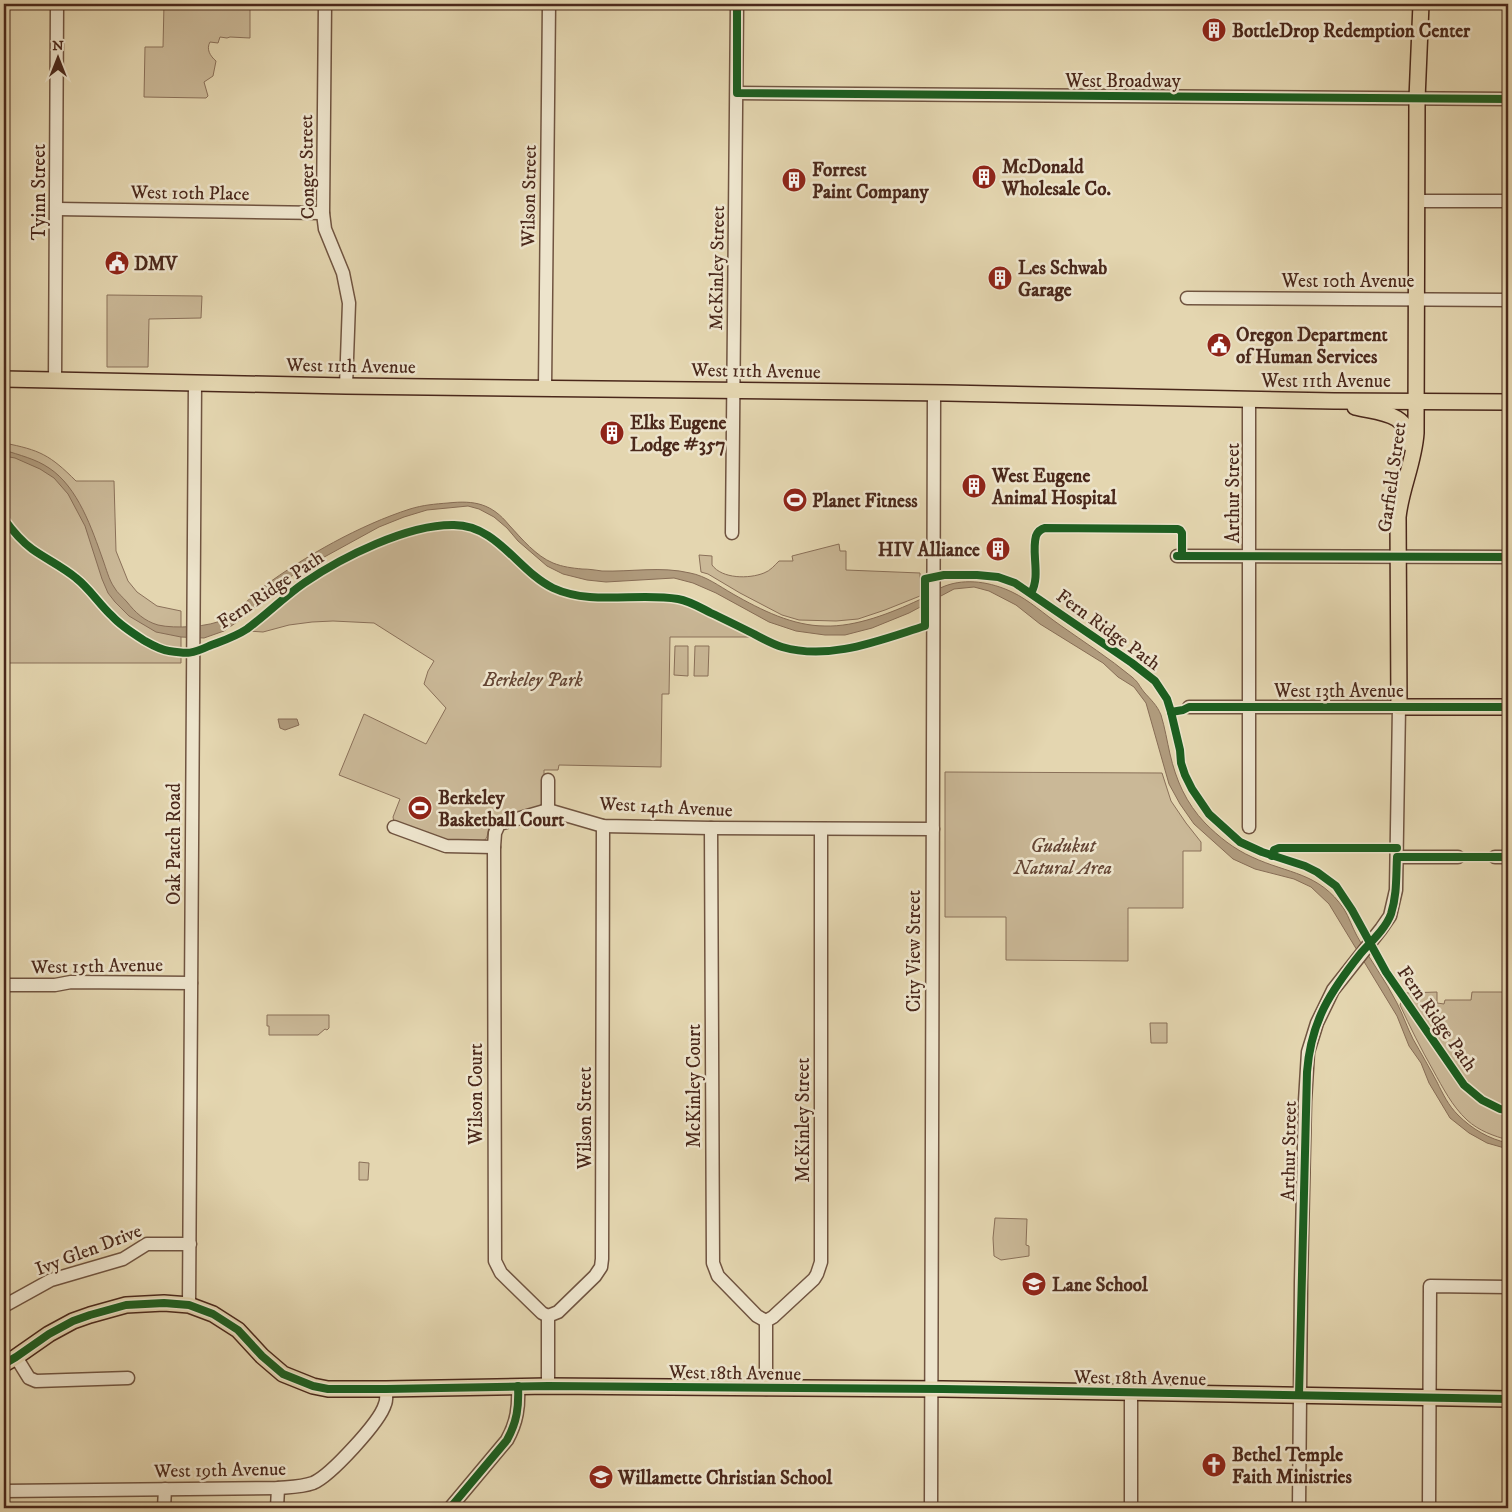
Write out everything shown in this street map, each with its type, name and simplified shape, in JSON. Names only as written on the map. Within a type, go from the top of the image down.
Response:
[{"type":"main road","name":"Garfield Street","points":[[1398,707],[1398,517],[1399,504],[1415,448],[1417,99],[1421,4]]},
{"type":"main road","name":"West 11th Avenue","points":[[4,380],[934,393],[1249,400],[1508,402]]},
{"type":"main road","points":[[1334,401],[1393,416],[1404,422],[1410,433],[1411,466]]},
{"type":"main road","name":"West 13th Avenue","points":[[1398,707],[1508,707]]},
{"type":"main road","name":"West 18th Avenue","points":[[10,1360],[61,1327],[106,1310],[142,1303],[164,1303],[189,1305],[225,1320],[238,1330],[272,1366],[283,1374],[313,1386],[328,1388],[386,1389],[548,1386],[1508,1399]]},
{"type":"street","name":"Tyinn Street","points":[[56,381],[57,4]]},
{"type":"street","name":"Conger Street","points":[[325,4],[323,212],[326,229],[343,273],[349,304],[346,386]]},
{"type":"street","name":"Wilson Street","points":[[545,388],[549,4]]},
{"type":"street","name":"McKinley Street","points":[[732,533],[737,4]]},
{"type":"street","name":"West Broadway","points":[[737,94],[1508,99]]},
{"type":"street","points":[[1416,201],[1508,201]]},
{"type":"street","name":"West 10th Place","points":[[57,209],[323,212]]},
{"type":"street","name":"West 10th Avenue","points":[[1187,298],[1508,300]]},
{"type":"street","name":"Oak Patch Road","points":[[189,1305],[195,383]]},
{"type":"street","name":"City View Street","points":[[932,1508],[934,393]]},
{"type":"street","name":"Arthur Street","points":[[1249,400],[1249,827]]},
{"type":"street","points":[[1177,556],[1508,557]]},
{"type":"street","name":"West 13th Avenue","points":[[1189,707],[1398,707]]},
{"type":"street","name":"Garfield Street","points":[[1382,929],[1390,916],[1396,890],[1398,707]]},
{"type":"street","points":[[394,826],[446,846],[494,847],[495,833],[499,824],[548,810],[548,780]]},
{"type":"street","name":"West 14th Avenue","points":[[548,810],[603,826],[932,829]]},
{"type":"street","name":"Wilson Street","points":[[548,1316],[558,1312],[595,1276],[602,1263],[603,826]]},
{"type":"street","name":"McKinley Court","points":[[711,828],[713,1263],[718,1276],[757,1316],[766,1321]]},
{"type":"street","name":"McKinley Street","points":[[766,1321],[773,1317],[814,1279],[820,1262],[821,829]]},
{"type":"street","name":"Wilson Court","points":[[494,847],[495,1261],[500,1273],[542,1314],[548,1316]]},
{"type":"street","points":[[1397,857],[1458,857]]},
{"type":"street","points":[[1495,857],[1508,857]]},
{"type":"street","name":"Arthur Street","points":[[1299,1508],[1305,1119],[1308,1052],[1317,1023],[1333,990],[1382,929]]},
{"type":"street","name":"West 15th Avenue","points":[[4,985],[55,985],[71,982],[191,983]]},
{"type":"street","name":"Ivy Glen Drive","points":[[4,1306],[52,1280],[123,1259],[146,1244],[190,1244]]},
{"type":"street","points":[[1429,1508],[1430,1286],[1508,1287]]},
{"type":"street","points":[[548,1316],[548,1386]]},
{"type":"street","points":[[766,1321],[766,1389]]},
{"type":"street","points":[[10,1360],[36,1381],[128,1378]]},
{"type":"street","points":[[450,1508],[507,1440],[512,1431],[519,1407],[518,1386]]},
{"type":"street","name":"West 19th Avenue","points":[[4,1491],[278,1488],[311,1484],[337,1466],[378,1418],[386,1403],[386,1389]]},
{"type":"street","points":[[1131,1393],[1131,1508]]},
{"type":"street","points":[[277,1508],[278,1488]]},
{"type":"street","points":[[164,1508],[165,1489]]},
{"type":"green space","points":[[164,4],[250,4],[250,38],[220,37],[218,43],[210,42],[209,52],[216,61],[213,76],[204,82],[208,96],[206,98],[144,97],[145,47],[163,47]]},
{"type":"green space","points":[[107,295],[202,296],[201,318],[149,319],[148,367],[107,367]]},
{"type":"green space","points":[[4,443],[27,448],[44,455],[59,465],[76,481],[114,481],[116,551],[128,581],[137,592],[157,606],[181,611],[181,663],[4,663]]},
{"type":"green space","name":"Berkeley Park","points":[[459,527],[484,537],[535,580],[556,591],[578,597],[600,599],[659,599],[678,602],[701,610],[755,637],[670,637],[669,694],[662,694],[661,767],[559,765],[558,770],[544,770],[544,801],[538,807],[494,819],[485,840],[476,842],[443,841],[394,822],[393,817],[400,799],[339,775],[364,714],[426,744],[446,708],[424,684],[428,671],[434,661],[374,623],[312,622],[289,625],[263,632],[248,631],[300,589],[324,573],[361,553],[399,538],[439,529]]},
{"type":"green space","points":[[839,544],[840,551],[846,551],[846,570],[920,573],[920,596],[858,619],[836,621],[799,620],[782,615],[708,574],[701,572],[699,555],[712,556],[712,565],[722,573],[744,577],[766,572],[779,561],[793,561],[792,556]]},
{"type":"green space","points":[[675,646],[688,646],[688,676],[674,675]]},
{"type":"green space","points":[[695,646],[709,646],[708,676],[694,676]]},
{"type":"green space","name":"Gudukut Natural Area","points":[[945,772],[1162,773],[1171,801],[1201,842],[1201,851],[1183,851],[1183,908],[1128,908],[1128,961],[1006,960],[1006,917],[945,917]]},
{"type":"green space","points":[[1437,992],[1437,1003],[1444,1004],[1445,1000],[1471,1000],[1472,992],[1508,992],[1508,1140],[1476,1127],[1457,1109],[1444,1090],[1400,1005],[1405,993]]},
{"type":"green space","points":[[267,1015],[329,1015],[329,1028],[318,1035],[269,1035]]},
{"type":"green space","points":[[1150,1023],[1167,1023],[1167,1043],[1151,1043]]},
{"type":"green space","points":[[359,1162],[369,1163],[368,1180],[359,1180]]},
{"type":"green space","points":[[995,1218],[1027,1219],[1026,1245],[1029,1246],[1029,1256],[1001,1260],[994,1256]]},
{"type":"shaded area","points":[[4,450],[39,462],[59,476],[76,497],[83,510],[115,589],[140,616],[158,625],[165,626],[183,627],[219,622],[235,612],[279,575],[334,542],[410,509],[458,502],[475,503],[496,512],[535,552],[557,564],[571,568],[602,571],[668,570],[696,574],[766,611],[789,620],[813,625],[837,626],[861,622],[908,605],[942,587],[961,582],[978,582],[1012,592],[1105,657],[1137,682],[1156,705],[1161,715],[1172,764],[1183,791],[1192,807],[1210,828],[1245,854],[1313,881],[1334,897],[1344,909],[1355,933],[1392,994],[1413,1039],[1449,1103],[1469,1125],[1494,1139],[1508,1143],[1508,1149],[1487,1143],[1469,1133],[1450,1118],[1429,1083],[1421,1063],[1409,1046],[1397,1016],[1329,904],[1311,887],[1294,879],[1255,869],[1233,859],[1194,824],[1169,784],[1146,703],[1134,687],[1118,677],[1103,663],[1040,624],[1016,605],[989,591],[974,587],[954,589],[909,613],[872,628],[845,635],[825,635],[796,631],[769,622],[716,593],[693,583],[674,578],[606,582],[587,580],[563,574],[547,566],[494,517],[479,509],[468,506],[427,510],[379,527],[297,572],[271,591],[247,615],[224,631],[204,638],[181,637],[156,632],[129,616],[115,602],[108,593],[85,526],[68,494],[54,478],[40,469],[15,458],[4,456]]},
{"type":"shaded area","points":[[278,719],[297,719],[299,725],[285,730],[280,728]]},
{"type":"cycle path","points":[[737,4],[737,93],[1508,99]]},
{"type":"cycle path","name":"Fern Ridge Path","points":[[4,519],[28,546],[81,582],[123,626],[157,647],[181,653],[198,651],[242,632],[304,583],[356,553],[396,536],[436,526],[454,525],[469,527],[483,532],[495,540],[540,580],[553,588],[568,593],[599,598],[662,597],[682,600],[771,643],[800,651],[818,652],[855,647],[925,626],[925,579],[944,575],[977,575],[998,577],[1015,583],[1132,663],[1155,681],[1167,699],[1185,775],[1209,814],[1240,842],[1262,852],[1305,866],[1336,886],[1352,910],[1386,972],[1464,1085],[1482,1100],[1500,1109],[1508,1110]]},
{"type":"cycle path","points":[[1031,593],[1036,572],[1036,536],[1040,530],[1045,528],[1178,529],[1182,533],[1182,556]]},
{"type":"cycle path","points":[[1177,556],[1508,557]]},
{"type":"cycle path","points":[[1171,712],[1189,707],[1508,707]]},
{"type":"cycle path","points":[[1272,856],[1274,850],[1279,848],[1397,848]]},
{"type":"cycle path","points":[[1299,1395],[1307,1072],[1309,1054],[1318,1022],[1331,994],[1389,919],[1395,893],[1397,857],[1508,857]]},
{"type":"cycle path","points":[[4,1364],[49,1334],[73,1321],[126,1305],[164,1303],[189,1305],[213,1314],[238,1330],[262,1356],[283,1374],[313,1386],[328,1389],[548,1386],[943,1389],[1508,1399]]},
{"type":"cycle path","points":[[450,1508],[507,1440],[517,1414],[518,1386]]},
{"type":"place","name":"BottleDrop Redemption Center","points":[[1214,30]]},
{"type":"place","name":"McDonald Wholesale Co.","points":[[984,177]]},
{"type":"place","name":"Forrest Paint Company","points":[[794,180]]},
{"type":"place","name":"DMV","points":[[117,263]]},
{"type":"place","name":"Les Schwab Garage","points":[[1000,278]]},
{"type":"place","name":"Oregon Department of Human Services","points":[[1219,345]]},
{"type":"place","name":"Elks Eugene Lodge #357","points":[[612,433]]},
{"type":"place","name":"West Eugene Animal Hospital","points":[[974,486]]},
{"type":"place","name":"Planet Fitness","points":[[795,500]]},
{"type":"place","name":"HIV Alliance","points":[[998,549]]},
{"type":"place","name":"Berkeley Basketball Court","points":[[420,808]]},
{"type":"place","name":"Lane School","points":[[1034,1284]]},
{"type":"place","name":"Bethel Temple Faith Ministries","points":[[1214,1465]]},
{"type":"place","name":"Willamette Christian School","points":[[601,1477]]}]
